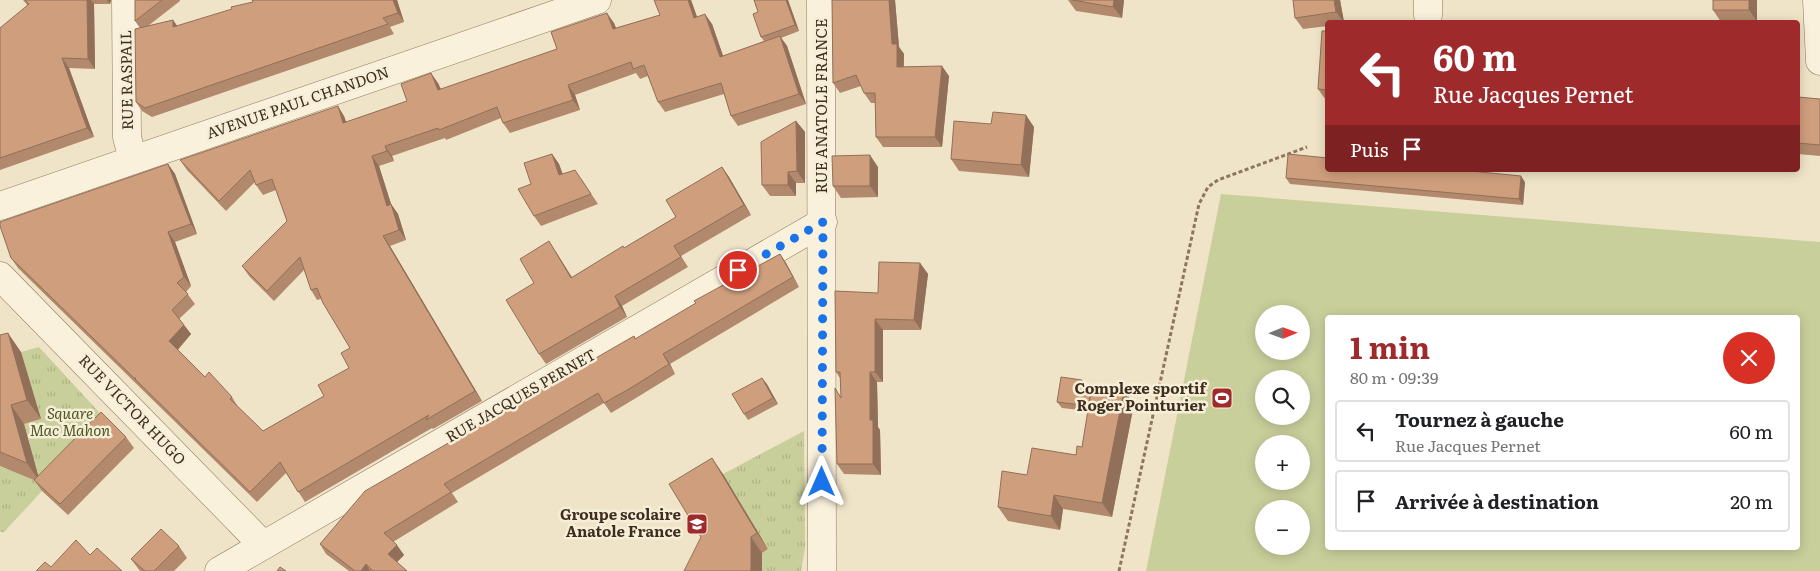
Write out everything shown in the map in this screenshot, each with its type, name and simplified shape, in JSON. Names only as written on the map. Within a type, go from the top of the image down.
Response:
[{"type":"street","name":"RUE RASPAIL","points":[[126,0],[127,137],[133,160]]},
{"type":"street","name":"AVENUE PAUL CHANDON","points":[[0,206],[597,0]]},
{"type":"street","name":"RUE ANATOLE FRANCE","points":[[821,0],[823,222],[822,571]]},
{"type":"street","points":[[1818,0],[1820,61]]},
{"type":"street","name":"RUE JACQUES PERNET","points":[[219,571],[823,222]]},
{"type":"street","name":"RUE VICTOR HUGO","points":[[0,276],[263,544]]},
{"type":"path","points":[[1119,571],[1199,204],[1208,187],[1218,180],[1307,147]]},
{"type":"green space","name":"Complexe sportif Roger Pointurier","points":[[1221,194],[1820,242],[1820,571],[1146,571]]},
{"type":"green space","name":"Square Mac Mahon","points":[[39,347],[109,423],[4,532],[0,532],[0,466],[6,469],[30,444],[24,424],[41,419],[21,352]]},
{"type":"green space","points":[[804,431],[805,548],[801,571],[762,571],[762,553],[768,549],[723,474]]},
{"type":"building","points":[[25,0],[87,0],[88,59],[62,58],[87,128],[0,158],[0,28],[29,4]]},
{"type":"building","points":[[135,0],[162,0],[135,21]]},
{"type":"building","points":[[252,0],[393,0],[398,13],[383,18],[388,24],[145,108],[136,102],[135,29],[173,20],[173,27],[232,9],[231,7],[253,2]]},
{"type":"building","points":[[654,0],[688,0],[694,18],[705,14],[720,57],[780,36],[799,94],[731,116],[721,83],[658,102],[644,65],[633,69],[631,62],[568,85],[573,100],[503,123],[497,107],[439,130],[438,128],[385,146],[387,151],[372,156],[387,206],[391,204],[399,230],[383,236],[475,391],[426,420],[429,415],[298,492],[280,462],[250,492],[136,378],[11,258],[0,222],[168,164],[191,224],[168,232],[184,277],[177,283],[188,294],[172,310],[184,325],[169,341],[205,377],[209,372],[232,397],[230,399],[263,431],[324,396],[318,385],[349,368],[341,353],[350,348],[323,303],[317,288],[311,290],[300,257],[267,291],[242,266],[287,221],[272,179],[256,185],[250,170],[219,201],[180,160],[338,106],[343,123],[407,101],[401,84],[431,73],[438,90],[557,49],[551,32],[607,13],[613,29],[660,15]]},
{"type":"building","points":[[754,0],[786,0],[795,25],[761,37],[753,14],[758,12]]},
{"type":"building","points":[[832,0],[889,0],[892,44],[897,44],[897,67],[942,66],[935,137],[876,137],[875,93],[864,93],[856,75],[833,83]]},
{"type":"building","points":[[1072,0],[1114,0],[1113,7]]},
{"type":"building","points":[[1293,0],[1334,0],[1336,12],[1295,18]]},
{"type":"building","points":[[1713,0],[1749,0],[1749,10],[1713,10]]},
{"type":"building","points":[[1322,31],[1325,31],[1325,90],[1318,89]]},
{"type":"building","points":[[1800,97],[1820,99],[1820,145],[1800,143]]},
{"type":"building","points":[[993,112],[1026,115],[1021,165],[951,159],[954,121],[991,124]]},
{"type":"building","points":[[796,121],[797,171],[788,172],[788,185],[762,185],[761,142]]},
{"type":"building","points":[[552,154],[559,175],[575,170],[591,194],[534,216],[518,189],[531,184],[524,163]]},
{"type":"building","points":[[1288,154],[1325,158],[1325,172],[1480,172],[1521,176],[1519,199],[1286,178]]},
{"type":"building","points":[[870,155],[870,186],[833,186],[832,156]]},
{"type":"building","points":[[722,167],[744,205],[674,246],[681,257],[615,296],[620,307],[539,354],[506,300],[534,283],[520,259],[549,241],[571,278],[623,246],[624,248],[676,217],[666,200]]},
{"type":"building","points":[[780,254],[793,277],[663,354],[669,364],[629,389],[604,403],[598,393],[444,484],[451,492],[384,533],[397,545],[388,554],[407,571],[373,571],[366,564],[361,571],[355,571],[320,544],[365,491],[634,336],[635,339],[696,303],[694,301]]},
{"type":"building","points":[[879,262],[920,263],[914,320],[875,319],[875,372],[870,372],[870,420],[873,420],[873,464],[837,464],[835,388],[841,398],[840,372],[836,372],[835,291],[878,293]]},
{"type":"building","points":[[8,333],[27,400],[11,405],[27,463],[0,452],[0,335]]},
{"type":"building","points":[[1061,377],[1082,380],[1090,397],[1089,406],[1057,402]]},
{"type":"building","points":[[762,378],[773,398],[744,414],[732,394]]},
{"type":"building","points":[[1092,385],[1124,390],[1102,503],[1054,495],[1051,516],[998,507],[1002,471],[1027,475],[1032,448],[1076,455],[1077,446],[1082,447]]},
{"type":"building","points":[[101,412],[126,437],[60,504],[34,480]]},
{"type":"building","points":[[712,458],[757,533],[751,537],[751,571],[684,571],[701,537],[669,484]]},
{"type":"building","points":[[161,529],[179,546],[154,571],[145,571],[131,559]]},
{"type":"building","points":[[76,540],[90,555],[97,548],[122,571],[36,571],[45,562],[51,567]]},
{"type":"building","points":[[280,567],[286,571],[277,571]]},
{"type":"place","name":"Complexe sportif Roger Pointurier","points":[[1222,398]]},
{"type":"place","name":"Groupe scolaire Anatole France","points":[[697,524]]},
{"type":"route","points":[[738,270],[823,222],[822,482]]}]
